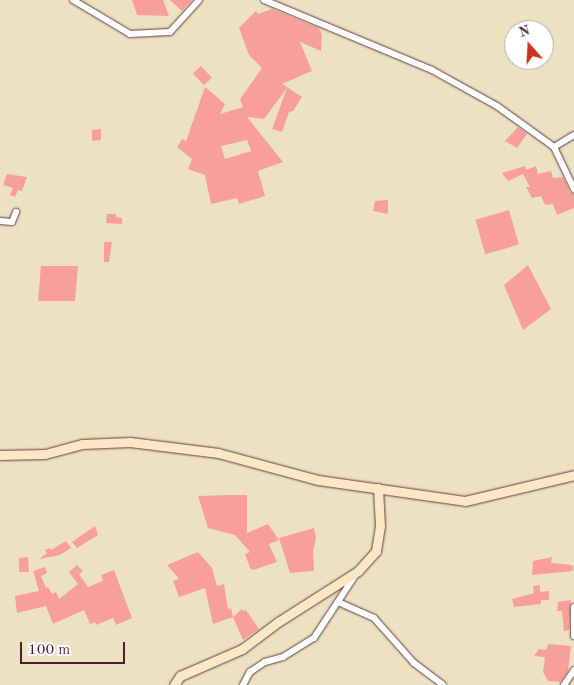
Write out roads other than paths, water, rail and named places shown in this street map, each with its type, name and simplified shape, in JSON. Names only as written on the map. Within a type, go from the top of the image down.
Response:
[{"type":"street","points":[[73,0],[130,34],[170,32],[199,0]]},
{"type":"street","points":[[264,0],[432,70],[497,106],[554,147],[574,189]]},
{"type":"street","points":[[554,147],[574,134]]},
{"type":"street","points":[[0,221],[12,222],[16,212]]},
{"type":"street","points":[[0,455],[45,454],[82,444],[130,442],[218,453],[318,480],[464,500],[574,475]]},
{"type":"street","points":[[244,685],[250,672],[265,662],[283,657],[314,638],[358,571],[376,551],[380,526],[378,488]]},
{"type":"street","points":[[174,685],[180,676],[242,649],[278,622],[358,571]]},
{"type":"street","points":[[338,602],[374,618],[414,663],[443,685]]},
{"type":"street","points":[[574,607],[574,636]]},
{"type":"street","points":[[564,685],[574,670]]}]
